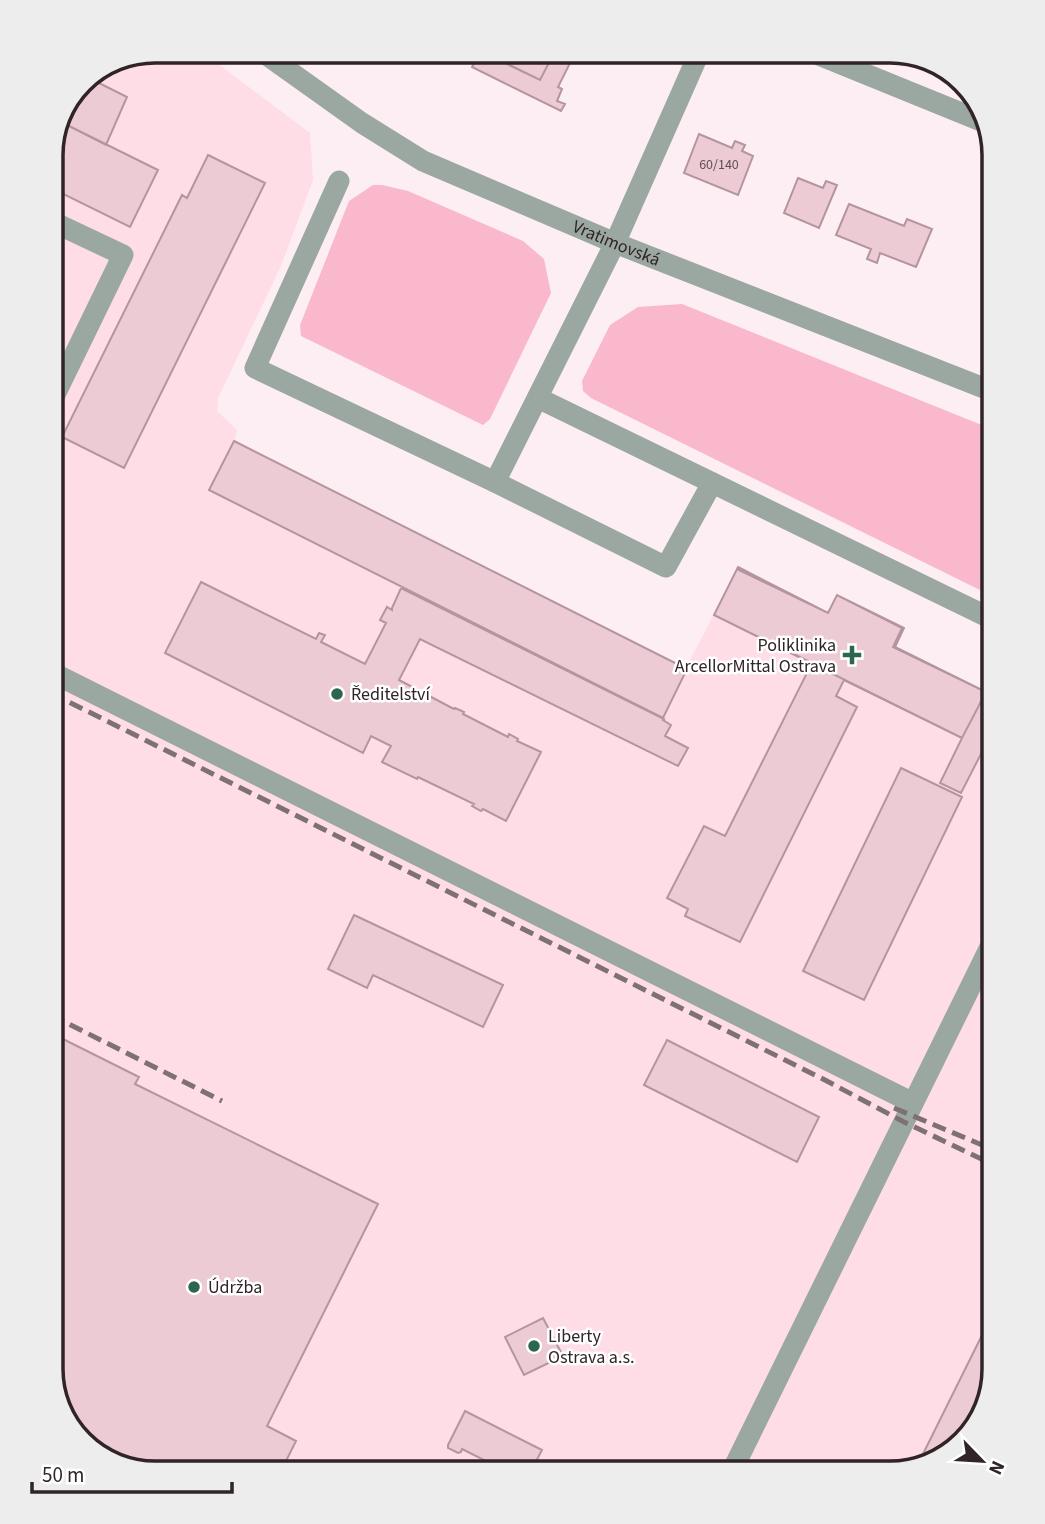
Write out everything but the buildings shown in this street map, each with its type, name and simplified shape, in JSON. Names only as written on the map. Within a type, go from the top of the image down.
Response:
[{"type":"street","name":"Vratimovská","points":[[278,63],[362,123],[423,162],[615,243],[982,387]]},
{"type":"street","points":[[495,482],[615,243],[695,63]]},
{"type":"street","points":[[838,63],[974,118]]},
{"type":"street","points":[[340,181],[255,368],[666,567],[712,483]]},
{"type":"street","points":[[63,227],[123,256],[63,378]]},
{"type":"street","points":[[538,398],[982,614]]},
{"type":"street","points":[[63,678],[913,1103]]},
{"type":"street","points":[[737,1461],[982,963]]},
{"type":"shaded area","points":[[217,63],[310,133],[313,180],[281,266],[218,398],[217,411],[237,430],[234,442],[686,668],[737,569],[828,613],[837,595],[902,628],[893,647],[982,691],[982,1369],[979,1393],[970,1415],[962,1426],[947,1426],[947,1441],[914,1458],[890,1461],[149,1461],[131,1458],[109,1449],[90,1434],[70,1404],[63,1369],[63,149],[72,114],[94,86],[109,75],[137,65]]},
{"type":"shaded area","points":[[373,185],[408,191],[523,241],[544,259],[551,293],[490,419],[483,425],[301,336],[300,325],[349,201]]},
{"type":"shaded area","points":[[682,304],[982,425],[982,590],[591,398],[583,391],[582,381],[610,325],[638,307]]},
{"type":"railway","points":[[63,699],[982,1159]]},
{"type":"railway","points":[[63,1021],[222,1101]]},
{"type":"railway","points":[[894,1108],[982,1145]]},
{"type":"place","name":"Poliklinika ArcellorMittal Ostrava","points":[[852,655]]},
{"type":"place","name":"Ředitelství","points":[[337,694]]},
{"type":"place","name":"Údržba","points":[[194,1287]]},
{"type":"place","name":"Liberty Ostrava a.s.","points":[[534,1346]]}]
